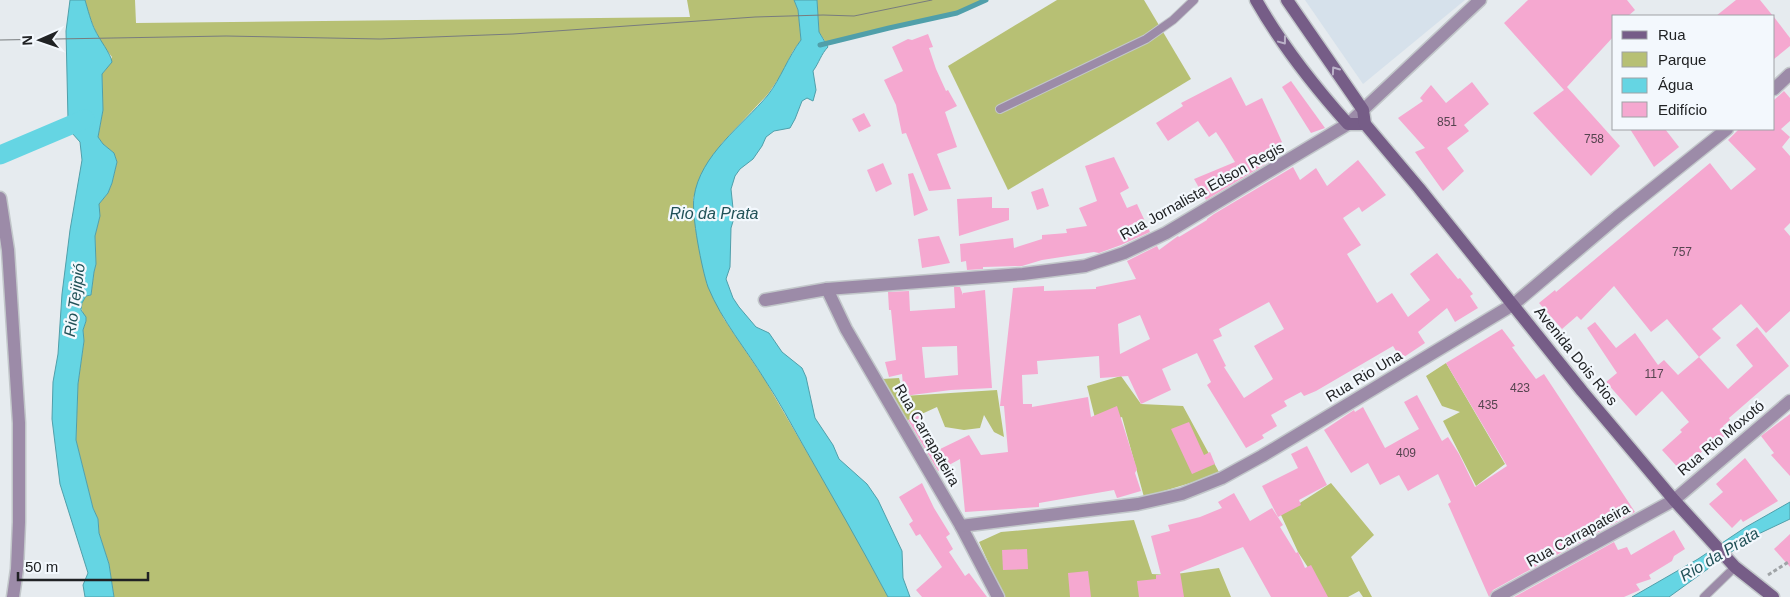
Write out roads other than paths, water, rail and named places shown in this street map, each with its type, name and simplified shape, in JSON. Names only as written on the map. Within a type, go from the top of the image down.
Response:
[{"type":"main road","points":[[1256,0],[1275,31],[1348,124],[1365,124],[1364,110],[1286,0]]},
{"type":"main road","name":"Avenida Dois Rios","points":[[1365,124],[1514,304],[1582,391],[1674,500],[1731,563],[1773,597]]},
{"type":"street","name":"Rua Jornalista Edson Regis","points":[[766,300],[827,289],[1023,274],[1085,266],[1124,253],[1166,232],[1348,124],[1480,0]]},
{"type":"street","points":[[1775,88],[1790,74]]},
{"type":"street","name":"Rua Rio Una","points":[[961,526],[1138,504],[1182,494],[1222,478],[1262,456],[1514,304],[1617,217],[1726,130]]},
{"type":"street","points":[[0,198],[8,250],[5,295],[19,433],[19,522],[17,569],[13,597]]},
{"type":"street","name":"Rua Carrapateira","points":[[827,289],[846,330],[961,526],[998,597]]},
{"type":"street","name":"Rua Rio Moxotó","points":[[1674,500],[1790,401]]},
{"type":"street","name":"Rua Carrapateira","points":[[1497,597],[1674,500]]},
{"type":"lane","points":[[1000,109],[1146,39],[1173,20],[1194,0]]},
{"type":"lane","points":[[1704,597],[1731,563]]},
{"type":"water","name":"Rio Tejipió","points":[[70,0],[85,0],[94,28],[112,62],[102,74],[103,110],[98,137],[114,153],[117,162],[108,193],[99,204],[100,216],[95,236],[96,264],[91,295],[86,296],[82,303],[81,310],[86,317],[86,321],[83,330],[84,341],[78,384],[76,440],[93,508],[98,519],[99,533],[109,564],[114,597],[85,597],[83,585],[88,573],[60,484],[52,419],[53,382],[58,354],[62,294],[70,230],[82,160],[80,142],[72,133],[68,119],[66,31]]},
{"type":"water","name":"Rio da Prata","points":[[794,0],[817,0],[819,32],[828,47],[813,71],[816,90],[813,101],[807,98],[802,101],[790,128],[774,131],[766,137],[753,159],[740,169],[735,176],[731,189],[734,218],[731,228],[730,267],[726,279],[733,298],[756,327],[769,333],[782,352],[802,368],[806,377],[815,418],[833,445],[839,459],[867,484],[878,500],[902,551],[903,578],[910,597],[888,597],[780,404],[720,312],[708,287],[700,256],[693,205],[698,182],[713,154],[768,95],[801,40],[798,10]]},
{"type":"water","name":"Rio da Prata","points":[[1790,502],[1790,519],[1752,537],[1669,597],[1632,597],[1698,559],[1746,527]]},
{"type":"waterway","points":[[820,45],[957,13],[986,0]]},
{"type":"waterway","points":[[0,155],[85,119]]},
{"type":"tram line","points":[[0,40],[226,36],[380,39],[513,34],[755,17],[854,16],[932,0]]}]
